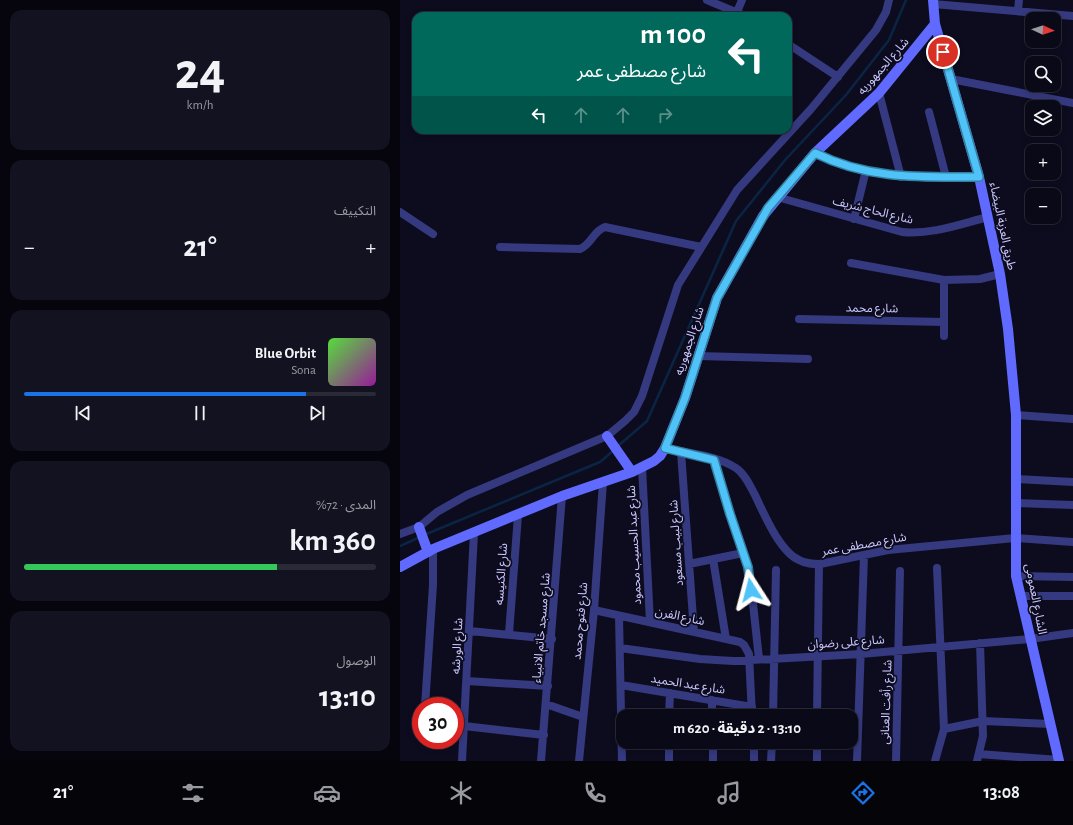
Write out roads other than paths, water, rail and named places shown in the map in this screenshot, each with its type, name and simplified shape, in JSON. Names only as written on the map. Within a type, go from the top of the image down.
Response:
[{"type":"street","points":[[707,0],[737,12],[742,0]]},
{"type":"street","points":[[792,130],[876,30],[886,12],[889,0]]},
{"type":"street","points":[[1018,11],[1019,0]]},
{"type":"street","points":[[935,24],[933,2],[1073,16]]},
{"type":"street","name":"طريق العزبة البيضاء","points":[[935,24],[979,177],[1000,274],[1008,329],[1016,415]]},
{"type":"street","name":"شارع الجمهوريه","points":[[400,567],[429,549],[474,533],[562,496],[632,472],[654,461],[665,448],[685,398],[717,298],[763,216],[777,197],[815,153],[879,93],[935,24]]},
{"type":"street","points":[[792,47],[838,77]]},
{"type":"street","points":[[951,79],[1073,103]]},
{"type":"street","points":[[879,93],[901,177]]},
{"type":"street","points":[[929,112],[946,177]]},
{"type":"street","points":[[400,534],[420,529],[437,512],[467,495],[609,440],[634,412],[642,396],[678,285],[737,190],[788,134]]},
{"type":"street","points":[[815,153],[866,170],[901,177],[979,177]]},
{"type":"street","points":[[854,219],[866,170]]},
{"type":"street","name":"شارع الحاج شريف","points":[[777,197],[902,232],[912,233],[933,230],[988,217]]},
{"type":"street","points":[[400,212],[433,234]]},
{"type":"street","points":[[500,247],[580,249],[587,246],[598,229],[605,227],[702,247]]},
{"type":"street","points":[[851,263],[944,280],[980,279],[1000,274]]},
{"type":"street","points":[[944,280],[944,336]]},
{"type":"street","name":"شارع محمد","points":[[799,319],[944,322]]},
{"type":"street","points":[[698,356],[808,359]]},
{"type":"street","points":[[1016,415],[1073,419]]},
{"type":"street","name":"الشارع العمومى","points":[[1016,415],[1016,576],[1059,760]]},
{"type":"street","points":[[609,440],[632,472]]},
{"type":"street","name":"شارع مصطفى عمر","points":[[665,448],[714,460],[737,468],[748,481],[775,533],[789,553],[798,560],[809,564],[819,564],[888,550],[1015,538],[1073,542]]},
{"type":"street","name":"شارع لبيب مسعود","points":[[681,452],[694,632]]},
{"type":"street","points":[[714,460],[750,576],[759,659]]},
{"type":"street","name":"شارع عبد الحسيب محمود","points":[[642,467],[650,622]]},
{"type":"street","points":[[1016,479],[1073,482]]},
{"type":"street","name":"شارع فتوح محمد","points":[[579,761],[594,610],[603,482]]},
{"type":"street","name":"شارع مسجد خاتم الانبياء","points":[[541,761],[552,639],[562,496]]},
{"type":"street","points":[[1015,503],[1073,505]]},
{"type":"street","name":"شارع الكنيسه","points":[[508,634],[518,515]]},
{"type":"street","points":[[420,529],[429,549],[433,586],[426,697]]},
{"type":"street","name":"شارع الورشه","points":[[464,726],[474,533]]},
{"type":"street","points":[[689,564],[743,553]]},
{"type":"street","points":[[857,761],[864,555]]},
{"type":"street","points":[[713,559],[726,639]]},
{"type":"street","points":[[817,709],[819,564]]},
{"type":"street","points":[[935,761],[944,729],[937,568]]},
{"type":"street","points":[[773,709],[776,570]]},
{"type":"street","name":"شارع رأفت العنانى","points":[[896,761],[900,571]]},
{"type":"street","points":[[1016,576],[1073,578]]},
{"type":"street","points":[[1020,596],[1073,596]]},
{"type":"street","name":"شارع الفرن","points":[[594,610],[726,639],[744,645],[748,650],[750,660]]},
{"type":"street","points":[[619,616],[622,761]]},
{"type":"street","points":[[470,631],[552,639]]},
{"type":"street","name":"شارع على رضوان","points":[[620,648],[700,659],[750,660],[860,654],[1030,639],[1073,633]]},
{"type":"street","points":[[980,643],[983,736],[978,758],[1059,760]]},
{"type":"street","points":[[750,660],[752,707]]},
{"type":"street","points":[[467,681],[548,686]]},
{"type":"street","name":"شارع عبد الحميد","points":[[621,685],[752,707]]},
{"type":"street","points":[[670,693],[670,709]]},
{"type":"street","points":[[712,700],[712,709]]},
{"type":"street","points":[[546,704],[583,717]]},
{"type":"street","points":[[944,729],[983,721],[1050,724]]},
{"type":"street","points":[[464,726],[544,735]]},
{"type":"street","name":"شارع الورشه","points":[[462,761],[463,749]]},
{"type":"street","points":[[669,749],[669,761]]},
{"type":"street","points":[[712,749],[713,761]]},
{"type":"street","points":[[754,749],[754,761]]},
{"type":"street","points":[[771,761],[772,749]]},
{"type":"street","points":[[817,749],[817,761]]},
{"type":"waterway","points":[[618,446],[647,421],[736,221],[785,160],[846,95],[889,40],[906,0]]},
{"type":"waterway","points":[[424,535],[600,462],[614,450]]},
{"type":"waterway","points":[[400,546],[420,537]]}]
